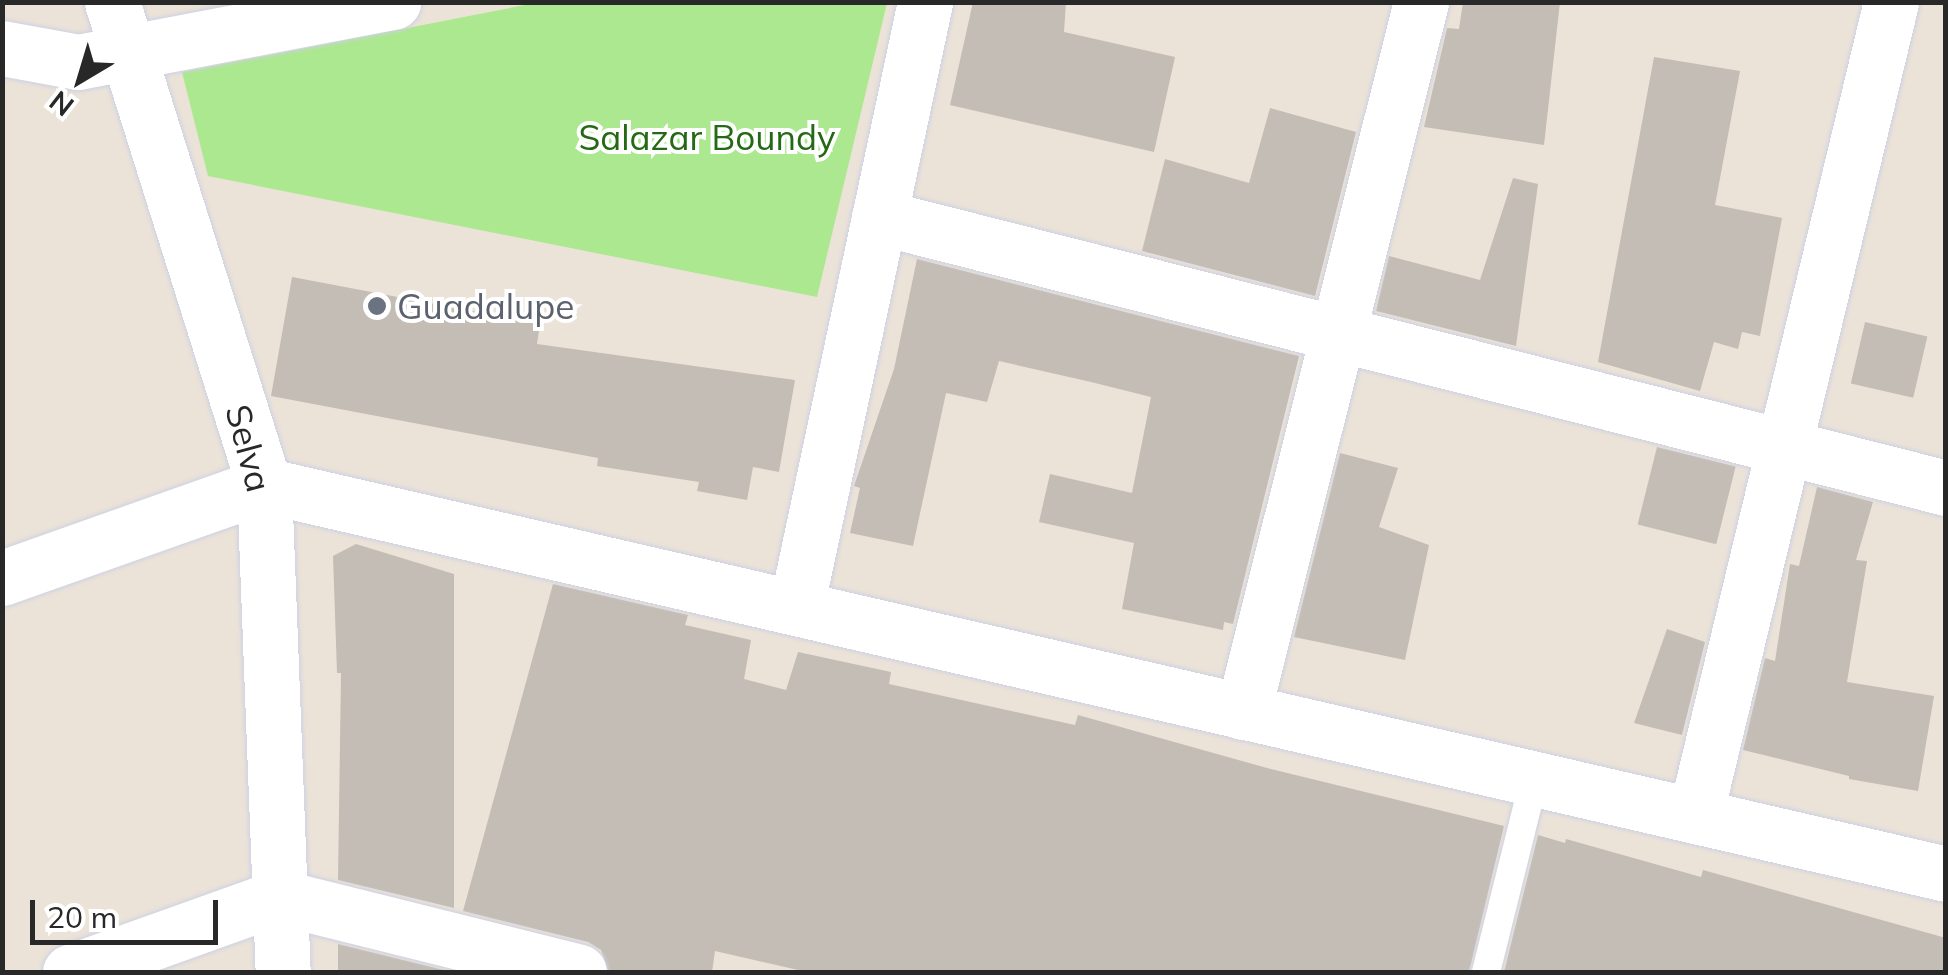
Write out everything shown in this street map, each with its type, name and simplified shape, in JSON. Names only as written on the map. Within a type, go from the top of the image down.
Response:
[{"type":"street","points":[[2,48],[78,62],[118,28],[393,2]]},
{"type":"street","points":[[796,608],[925,2]]},
{"type":"street","points":[[1243,712],[1421,2]]},
{"type":"street","points":[[1695,816],[1891,2]]},
{"type":"street","name":"Selva","points":[[118,28],[264,485],[283,972]]},
{"type":"street","points":[[879,217],[1946,488]]},
{"type":"street","points":[[2,578],[264,485],[1946,874]]},
{"type":"street","points":[[70,972],[279,897],[579,972]]},
{"type":"lane","points":[[1486,972],[1534,779]]},
{"type":"green space","name":"Salazar Boundy","points":[[535,3],[887,3],[817,297],[208,176],[182,72]]},
{"type":"building","points":[[973,2],[1066,2],[1064,32],[1175,57],[1154,152],[950,105]]},
{"type":"building","points":[[1463,2],[1560,2],[1544,145],[1424,127],[1447,28],[1459,29]]},
{"type":"building","points":[[1654,57],[1740,71],[1715,205],[1782,218],[1760,336],[1742,332],[1738,349],[1714,342],[1700,391],[1598,362]]},
{"type":"building","points":[[1270,108],[1356,132],[1315,296],[1142,251],[1165,159],[1249,183]]},
{"type":"building","points":[[1513,178],[1538,184],[1516,346],[1376,311],[1389,256],[1480,280]]},
{"type":"building","points":[[917,259],[1299,356],[1233,624],[1224,622],[1223,630],[1122,609],[1134,543],[1039,522],[1050,474],[1132,493],[1151,397],[1091,382],[999,361],[987,402],[946,393],[913,546],[850,533],[860,488],[854,486],[894,369]]},
{"type":"building","points":[[292,277],[540,324],[537,344],[795,380],[779,472],[753,467],[747,500],[697,491],[699,482],[597,466],[598,458],[271,396]]},
{"type":"building","points":[[1865,322],[1927,336],[1913,398],[1851,383]]},
{"type":"building","points":[[1657,447],[1736,467],[1716,544],[1638,525]]},
{"type":"building","points":[[1340,453],[1398,468],[1379,527],[1429,545],[1405,660],[1294,637]]},
{"type":"building","points":[[1817,487],[1873,502],[1856,560],[1867,561],[1847,682],[1934,696],[1918,791],[1849,779],[1743,750],[1765,658],[1775,661],[1790,564],[1799,566]]},
{"type":"building","points":[[356,544],[454,574],[454,908],[338,880],[341,673],[337,673],[333,556]]},
{"type":"building","points":[[553,584],[688,615],[685,625],[751,640],[744,679],[786,690],[798,652],[891,672],[889,684],[1075,725],[1078,715],[1267,768],[1504,826],[1469,972],[807,972],[715,951],[712,972],[609,972],[601,950],[588,942],[463,911]]},
{"type":"building","points":[[1667,629],[1705,642],[1682,735],[1634,723]]},
{"type":"building","points":[[1538,835],[1565,843],[1566,839],[1701,877],[1703,870],[1946,938],[1946,972],[1504,972]]},
{"type":"building","points":[[338,944],[452,972],[338,972]]},
{"type":"place","name":"Guadalupe","points":[[377,306]]}]
